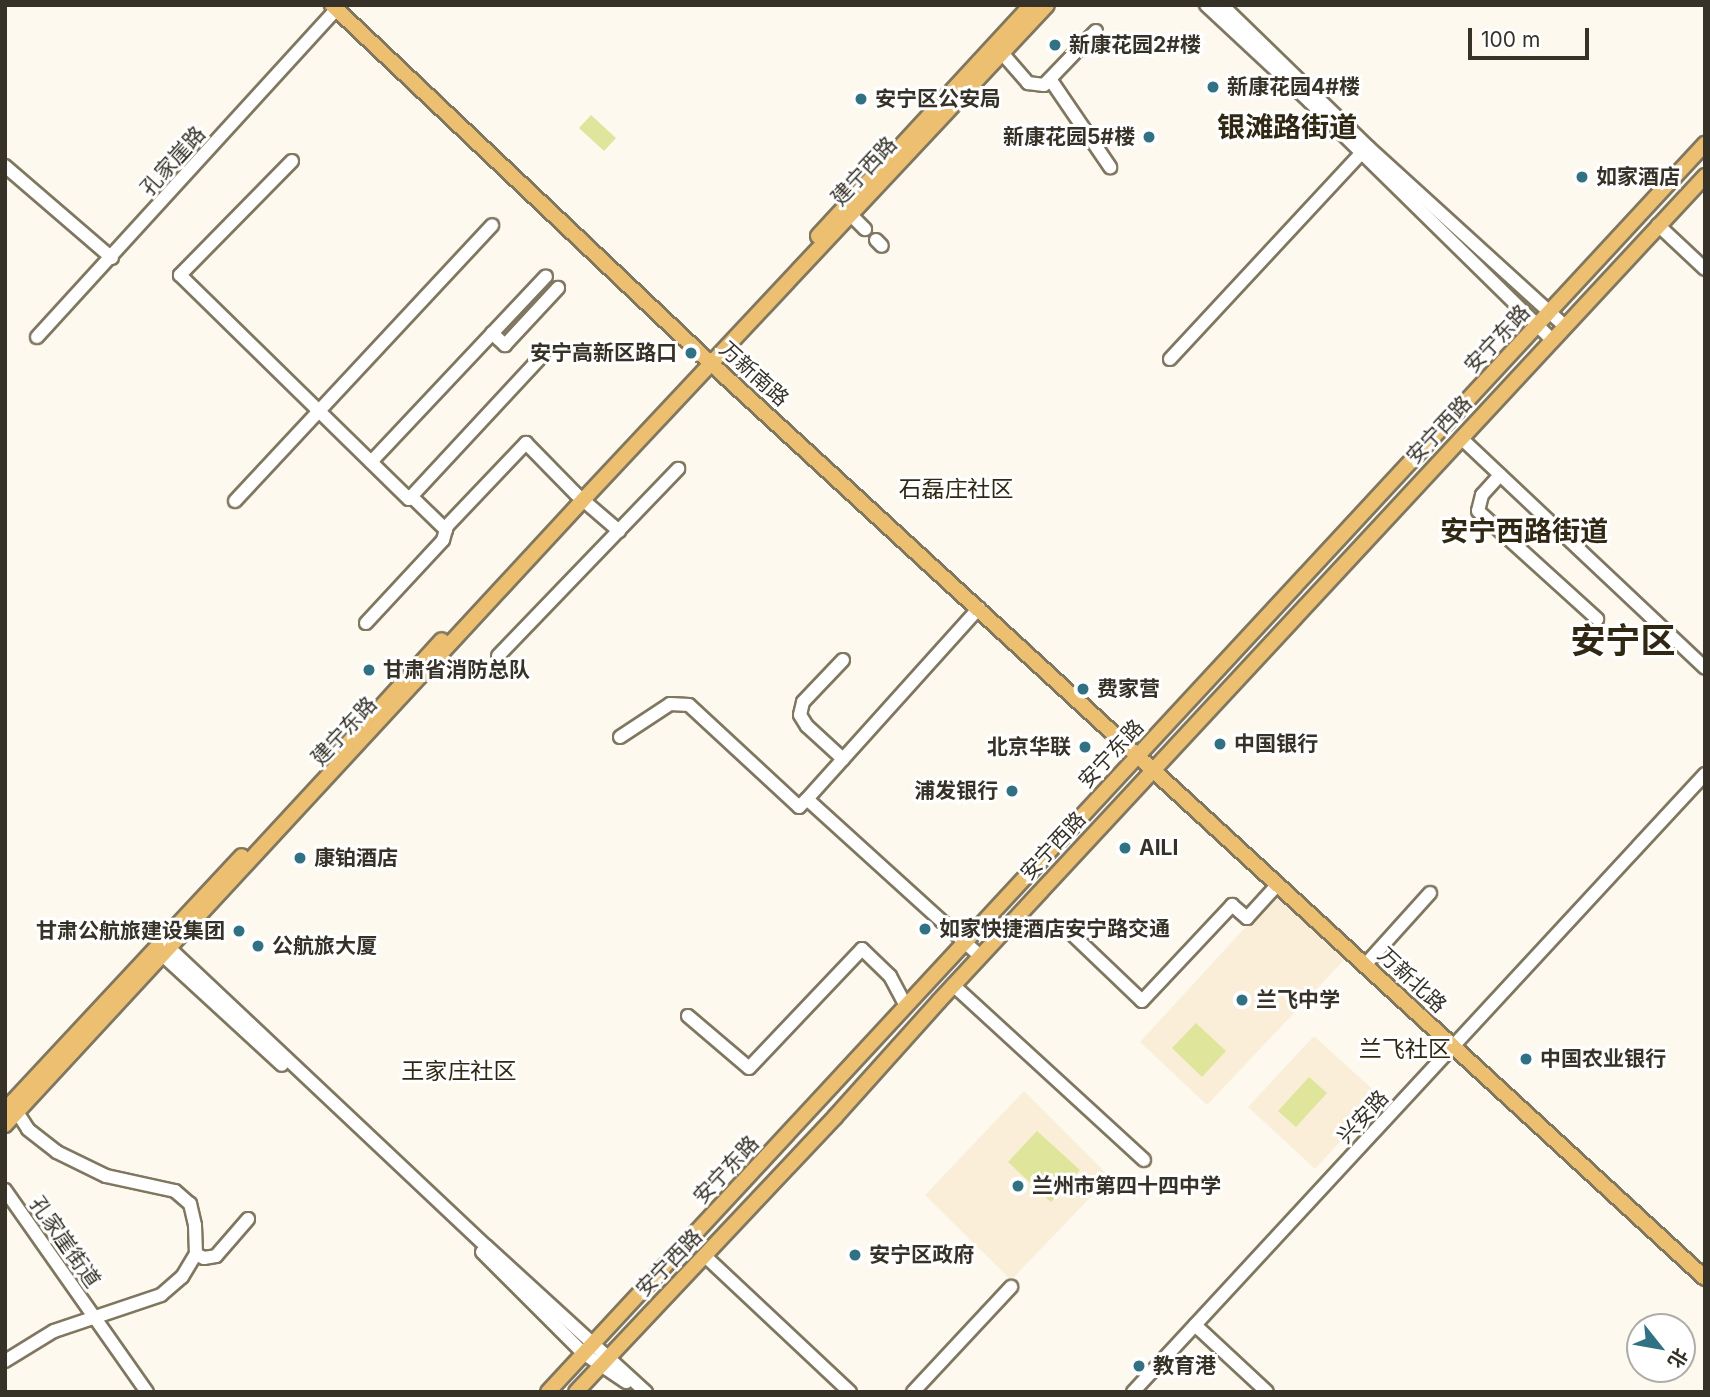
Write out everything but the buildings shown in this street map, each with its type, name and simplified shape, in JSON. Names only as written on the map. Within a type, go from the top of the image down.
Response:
[{"type":"main road","name":"建宁西路","points":[[707,360],[1031,5]]},
{"type":"main road","name":"建宁西路","points":[[707,360],[851,215],[1047,5]]},
{"type":"main road","name":"万新南路","points":[[334,7],[707,360],[1154,768]]},
{"type":"main road","name":"安宁东路","points":[[548,1392],[1705,144]]},
{"type":"main road","name":"安宁西路","points":[[574,1392],[705,1256],[953,985],[1705,176]]},
{"type":"main road","points":[[1580,281],[1582,293],[1594,295]]},
{"type":"main road","points":[[1514,352],[1525,358],[1528,366]]},
{"type":"main road","name":"建宁东路","points":[[5,1125],[11,1111],[707,360]]},
{"type":"main road","name":"万新北路","points":[[1154,768],[1705,1278]]},
{"type":"main road","points":[[558,1380],[568,1383],[574,1392]]},
{"type":"street","points":[[1206,5],[1365,150],[1565,326]]},
{"type":"street","points":[[1222,5],[1552,340]]},
{"type":"street","name":"孔家崖路","points":[[37,337],[112,258],[334,7]]},
{"type":"street","points":[[1002,53],[1028,83],[1044,85],[1096,31]]},
{"type":"street","points":[[1050,79],[1110,167]]},
{"type":"street","points":[[1170,359],[1365,150]]},
{"type":"street","points":[[292,161],[180,275],[409,499],[543,355]]},
{"type":"street","points":[[5,166],[112,258]]},
{"type":"street","points":[[851,215],[865,229]]},
{"type":"street","points":[[235,501],[492,225]]},
{"type":"street","points":[[1658,225],[1705,270]]},
{"type":"street","points":[[371,462],[546,276]]},
{"type":"street","points":[[492,333],[505,345],[558,288]]},
{"type":"street","points":[[1461,438],[1705,668]]},
{"type":"street","points":[[366,623],[443,540],[446,530],[526,443],[580,497],[619,531]]},
{"type":"street","points":[[498,656],[678,469]]},
{"type":"street","points":[[1500,475],[1482,495],[1478,511],[1597,619]]},
{"type":"street","points":[[411,496],[446,530]]},
{"type":"street","points":[[620,737],[670,704],[689,705],[799,807],[979,608]]},
{"type":"street","points":[[843,660],[803,702],[800,715],[807,726],[843,759]]},
{"type":"street","name":"兴安路","points":[[1133,1392],[1705,774]]},
{"type":"street","points":[[807,799],[980,956]]},
{"type":"street","points":[[1074,936],[1142,1001],[1232,905],[1247,918],[1278,884]]},
{"type":"street","points":[[1366,965],[1430,893]]},
{"type":"street","points":[[162,948],[486,1246],[636,1392]]},
{"type":"street","points":[[688,1016],[749,1068],[862,949],[890,976],[906,1006]]},
{"type":"street","points":[[953,985],[1144,1160]]},
{"type":"street","points":[[5,1362],[54,1331],[161,1295],[182,1277],[196,1254],[195,1225],[190,1204],[175,1191],[106,1176],[57,1152],[28,1129],[11,1111]]},
{"type":"street","name":"孔家崖街道","points":[[5,1190],[148,1392]]},
{"type":"street","points":[[196,1254],[205,1258],[216,1256],[248,1219]]},
{"type":"street","points":[[705,1256],[850,1392]]},
{"type":"street","points":[[913,1392],[1011,1287]]},
{"type":"street","points":[[1195,1325],[1267,1392]]},
{"type":"street","points":[[604,1361],[646,1392]]},
{"type":"shaded area","name":"兰飞中学","points":[[1275,895],[1345,959],[1207,1105],[1140,1042]]},
{"type":"shaded area","points":[[1314,1036],[1381,1097],[1315,1169],[1248,1107]]},
{"type":"shaded area","name":"兰州市第四十四中学","points":[[1024,1091],[1110,1177],[1011,1280],[925,1195]]},
{"type":"green space","points":[[591,115],[616,138],[604,151],[579,128]]},
{"type":"green space","points":[[1196,1023],[1226,1051],[1202,1077],[1172,1048]]},
{"type":"green space","points":[[1309,1077],[1327,1093],[1296,1127],[1278,1111]]},
{"type":"green space","points":[[1037,1131],[1080,1170],[1051,1202],[1008,1162]]},
{"type":"place","name":"新康花园2#楼","points":[[1055,45]]},
{"type":"place","name":"新康花园4#楼","points":[[1213,87]]},
{"type":"place","name":"安宁区公安局","points":[[861,99]]},
{"type":"place","name":"新康花园5#楼","points":[[1149,137]]},
{"type":"place","name":"如家酒店","points":[[1582,177]]},
{"type":"place","name":"安宁高新区路口","points":[[691,353]]},
{"type":"place","name":"甘肃省消防总队","points":[[369,670]]},
{"type":"place","name":"费家营","points":[[1083,689]]},
{"type":"place","name":"中国银行","points":[[1220,744]]},
{"type":"place","name":"北京华联","points":[[1085,747]]},
{"type":"place","name":"浦发银行","points":[[1012,791]]},
{"type":"place","name":"AILI","points":[[1125,848]]},
{"type":"place","name":"康铂酒店","points":[[300,858]]},
{"type":"place","name":"如家快捷酒店安宁路交通","points":[[925,929]]},
{"type":"place","name":"甘肃公航旅建设集团","points":[[239,931]]},
{"type":"place","name":"公航旅大厦","points":[[258,946]]},
{"type":"place","name":"兰飞中学","points":[[1242,1000]]},
{"type":"place","name":"中国农业银行","points":[[1526,1059]]},
{"type":"place","name":"兰州市第四十四中学","points":[[1018,1186]]},
{"type":"place","name":"安宁区政府","points":[[855,1255]]},
{"type":"place","name":"教育港","points":[[1139,1366]]},
{"type":"district","name":"银滩路街道","points":[[1287,127]]},
{"type":"district","name":"石磊庄社区","points":[[956,489]]},
{"type":"district","name":"安宁西路街道","points":[[1524,531]]},
{"type":"district","name":"安宁区","points":[[1623,640]]},
{"type":"district","name":"兰飞社区","points":[[1405,1049]]},
{"type":"district","name":"王家庄社区","points":[[459,1071]]}]
